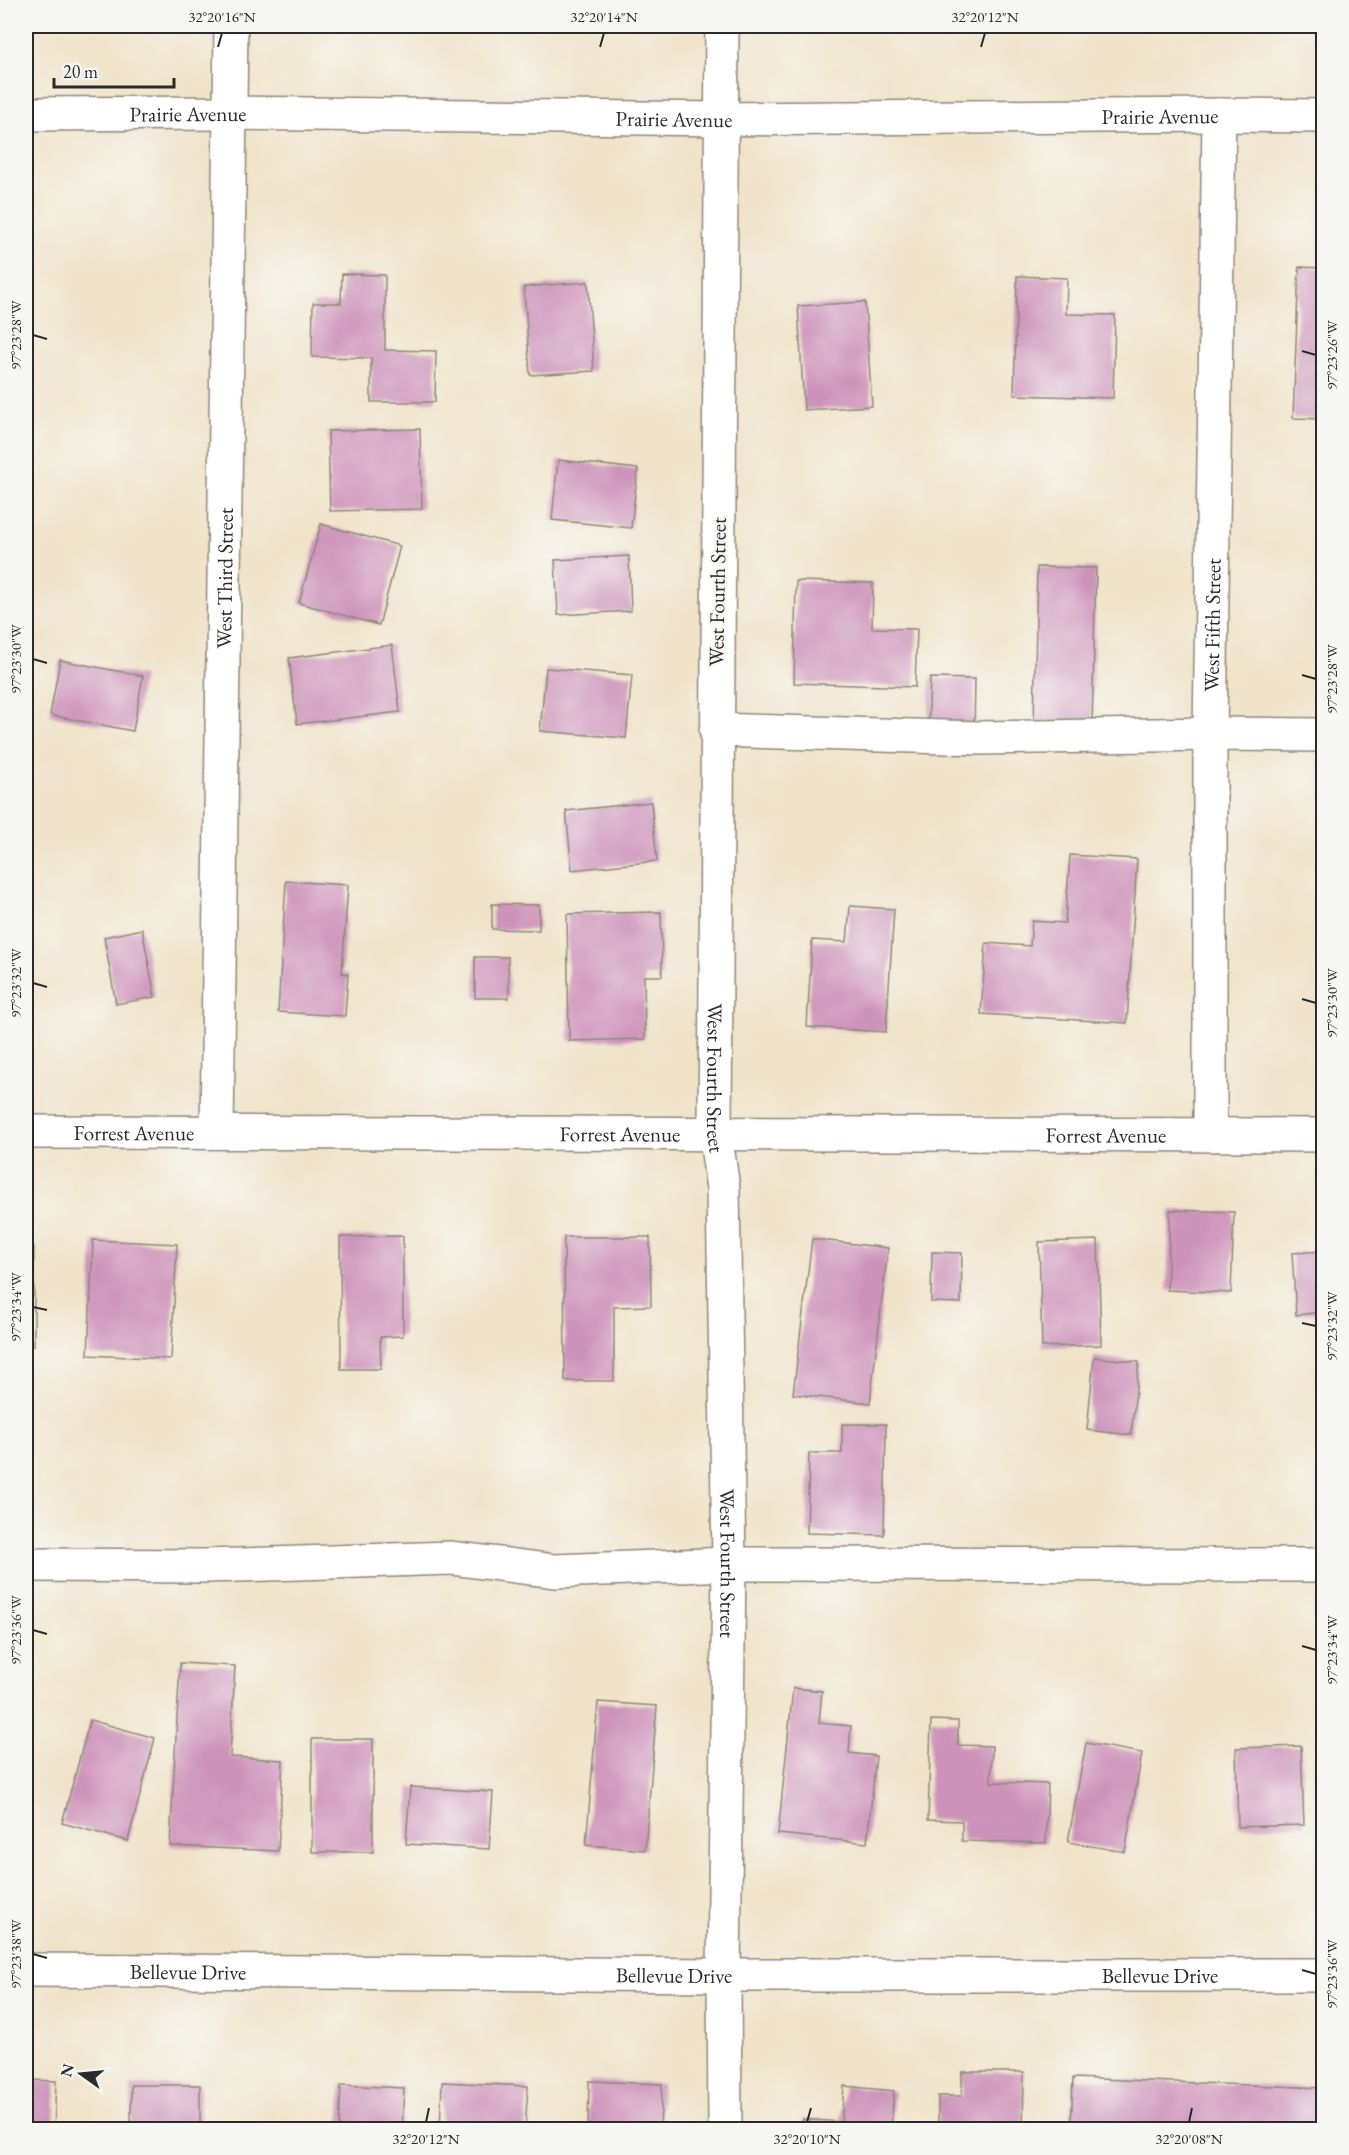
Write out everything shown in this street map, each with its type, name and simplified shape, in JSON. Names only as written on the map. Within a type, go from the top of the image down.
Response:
[{"type":"street","name":"West Third Street","points":[[218,1132],[231,26]]},
{"type":"street","name":"West Fourth Street","points":[[722,26],[715,1132],[723,1188],[729,1564],[724,1975],[725,2130]]},
{"type":"street","name":"Prairie Avenue","points":[[26,114],[230,113],[722,119],[1323,116]]},
{"type":"street","name":"West Fifth Street","points":[[1210,1135],[1210,734],[1219,115]]},
{"type":"street","points":[[716,730],[980,738],[1210,734],[1323,735]]},
{"type":"street","name":"Forrest Avenue","points":[[26,1132],[1323,1135]]},
{"type":"street","points":[[26,1565],[206,1566],[451,1558],[555,1571],[729,1564],[1323,1565]]},
{"type":"street","name":"Bellevue Drive","points":[[26,1970],[724,1975],[1323,1975]]},
{"type":"building","points":[[1299,267],[1324,268],[1324,419],[1293,418]]},
{"type":"building","points":[[342,274],[385,275],[385,350],[436,351],[435,402],[371,402],[371,358],[312,357],[313,303],[341,303]]},
{"type":"building","points":[[1017,276],[1067,278],[1066,314],[1115,315],[1113,398],[1014,395]]},
{"type":"building","points":[[588,282],[594,371],[530,375],[524,287]]},
{"type":"building","points":[[865,302],[872,406],[804,410],[798,306]]},
{"type":"building","points":[[420,429],[422,509],[330,511],[328,431]]},
{"type":"building","points":[[558,460],[638,469],[631,528],[552,520]]},
{"type":"building","points":[[321,524],[400,546],[379,625],[299,603]]},
{"type":"building","points":[[629,556],[631,611],[558,615],[555,560]]},
{"type":"building","points":[[1037,567],[1096,568],[1092,727],[1034,725]]},
{"type":"building","points":[[796,581],[873,583],[872,628],[917,629],[915,687],[794,683]]},
{"type":"building","points":[[392,645],[400,712],[297,724],[289,658]]},
{"type":"building","points":[[60,660],[143,676],[133,731],[50,715]]},
{"type":"building","points":[[546,668],[632,675],[626,738],[540,731]]},
{"type":"building","points":[[930,678],[975,679],[974,736],[928,734]]},
{"type":"building","points":[[651,802],[657,861],[572,870],[566,811]]},
{"type":"building","points":[[1070,855],[1137,859],[1127,1023],[981,1014],[986,943],[1030,946],[1032,921],[1065,923]]},
{"type":"building","points":[[286,881],[348,885],[342,973],[348,974],[345,1016],[278,1012]]},
{"type":"building","points":[[492,904],[539,905],[539,930],[492,929]]},
{"type":"building","points":[[850,906],[894,909],[886,1032],[807,1027],[812,940],[847,942]]},
{"type":"building","points":[[661,912],[662,976],[644,976],[645,1039],[569,1041],[567,914]]},
{"type":"building","points":[[142,929],[155,997],[116,1004],[104,937]]},
{"type":"building","points":[[475,957],[508,957],[509,998],[475,998]]},
{"type":"building","points":[[1170,1210],[1234,1212],[1231,1293],[1167,1290]]},
{"type":"building","points":[[403,1236],[403,1336],[380,1337],[381,1369],[341,1369],[340,1237]]},
{"type":"building","points":[[564,1237],[650,1237],[651,1306],[614,1307],[614,1381],[565,1381]]},
{"type":"building","points":[[812,1239],[888,1248],[870,1403],[793,1394]]},
{"type":"building","points":[[93,1240],[177,1244],[171,1359],[88,1355]]},
{"type":"building","points":[[1098,1240],[1101,1345],[1042,1347],[1039,1242]]},
{"type":"building","points":[[26,1247],[34,1247],[34,1346],[26,1346]]},
{"type":"building","points":[[1324,1251],[1324,1312],[1296,1315],[1292,1253]]},
{"type":"building","points":[[932,1252],[962,1253],[961,1303],[931,1302]]},
{"type":"building","points":[[1094,1357],[1139,1362],[1131,1435],[1087,1430]]},
{"type":"building","points":[[842,1424],[886,1424],[884,1535],[807,1533],[809,1453],[842,1453]]},
{"type":"building","points":[[180,1663],[235,1666],[230,1757],[283,1760],[278,1851],[170,1846]]},
{"type":"building","points":[[793,1688],[822,1691],[819,1723],[851,1726],[849,1753],[876,1756],[867,1843],[778,1834]]},
{"type":"building","points":[[598,1702],[657,1706],[645,1850],[586,1845]]},
{"type":"building","points":[[90,1720],[155,1738],[128,1841],[62,1823]]},
{"type":"building","points":[[931,1720],[958,1721],[958,1745],[992,1746],[991,1782],[1048,1784],[1046,1843],[962,1841],[962,1821],[928,1820]]},
{"type":"building","points":[[312,1739],[373,1739],[373,1852],[312,1852]]},
{"type":"building","points":[[1086,1743],[1142,1753],[1125,1852],[1068,1842]]},
{"type":"building","points":[[1301,1746],[1304,1825],[1238,1827],[1236,1748]]},
{"type":"building","points":[[410,1787],[493,1792],[489,1849],[406,1844]]},
{"type":"building","points":[[962,2072],[1024,2072],[1023,2130],[938,2130],[938,2096],[962,2096]]},
{"type":"building","points":[[1073,2078],[1324,2088],[1324,2130],[1071,2130]]},
{"type":"building","points":[[26,2080],[56,2081],[54,2130],[26,2130]]},
{"type":"building","points":[[589,2081],[662,2084],[660,2130],[588,2130]]},
{"type":"building","points":[[442,2082],[528,2086],[525,2130],[440,2130]]},
{"type":"building","points":[[131,2085],[200,2085],[200,2130],[131,2130]]},
{"type":"building","points":[[341,2085],[404,2088],[402,2130],[339,2130]]},
{"type":"building","points":[[844,2086],[894,2091],[891,2130],[801,2130],[803,2119],[841,2122]]}]
